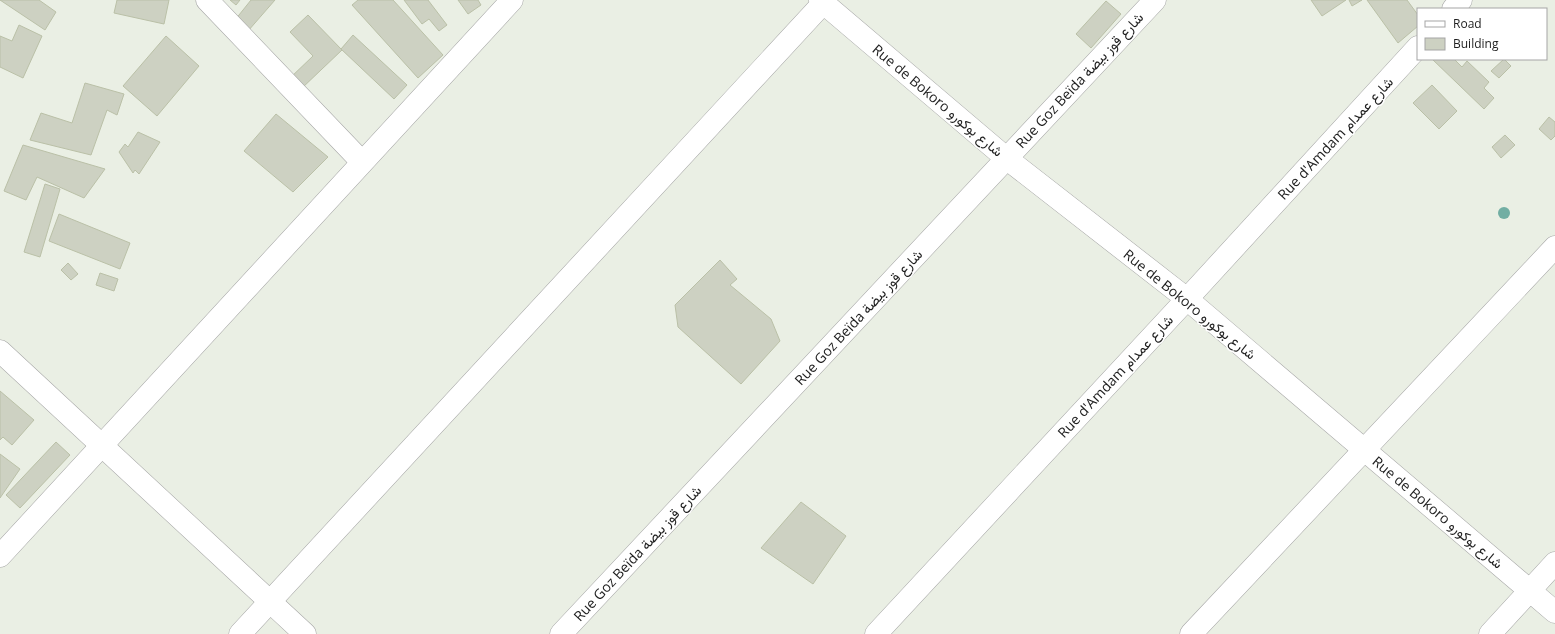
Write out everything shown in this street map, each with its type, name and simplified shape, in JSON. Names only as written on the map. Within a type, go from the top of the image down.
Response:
[{"type":"street","points":[[207,0],[362,162]]},
{"type":"street","points":[[0,556],[512,0]]},
{"type":"street","name":"Rue Goz Beïda شارع قوز بيضة","points":[[561,634],[1155,0]]},
{"type":"street","points":[[1454,8],[1461,0]]},
{"type":"street","points":[[240,634],[823,1]]},
{"type":"street","name":"Rue de Bokoro شارع بوكورو","points":[[823,1],[1006,158],[1187,299],[1555,612]]},
{"type":"street","name":"Rue d'Amdam شارع عمدام","points":[[876,634],[1187,299],[1417,48]]},
{"type":"street","points":[[1191,634],[1555,247]]},
{"type":"street","points":[[0,351],[305,634]]},
{"type":"street","points":[[1490,634],[1555,563]]},
{"type":"building","points":[[0,0],[39,0],[56,12],[45,30]]},
{"type":"building","points":[[117,0],[169,0],[164,24],[114,13]]},
{"type":"building","points":[[230,0],[240,0],[236,5]]},
{"type":"building","points":[[251,0],[275,0],[248,31],[235,20]]},
{"type":"building","points":[[358,0],[393,0],[443,55],[418,78],[352,5]]},
{"type":"building","points":[[404,0],[428,0],[447,25],[439,31],[429,19],[422,24]]},
{"type":"building","points":[[458,0],[478,0],[481,5],[468,14]]},
{"type":"building","points":[[1311,0],[1346,0],[1322,16]]},
{"type":"building","points":[[1349,0],[1362,0],[1352,6]]},
{"type":"building","points":[[1367,0],[1407,0],[1417,14],[1417,27],[1398,43]]},
{"type":"building","points":[[1106,1],[1121,14],[1091,48],[1076,34]]},
{"type":"building","points":[[308,15],[342,50],[301,89],[290,78],[313,56],[290,32]]},
{"type":"building","points":[[19,25],[42,36],[23,78],[0,67],[0,36],[12,41]]},
{"type":"building","points":[[353,35],[407,85],[394,99],[341,49]]},
{"type":"building","points":[[166,36],[199,66],[157,116],[123,86]]},
{"type":"building","points":[[1433,60],[1455,60],[1462,67],[1467,61],[1489,82],[1484,88],[1494,98],[1484,109]]},
{"type":"building","points":[[1503,60],[1505,60],[1511,66],[1499,78],[1491,71]]},
{"type":"building","points":[[85,83],[124,94],[117,115],[107,110],[91,155],[30,140],[41,113],[72,123]]},
{"type":"building","points":[[1432,85],[1457,111],[1439,129],[1413,103]]},
{"type":"building","points":[[276,114],[328,157],[293,192],[244,151]]},
{"type":"building","points":[[1549,117],[1555,122],[1555,136],[1551,140],[1539,129]]},
{"type":"building","points":[[138,132],[160,142],[139,174],[135,170],[133,173],[119,152],[125,144],[128,147]]},
{"type":"building","points":[[1505,135],[1515,145],[1501,158],[1492,147]]},
{"type":"building","points":[[23,145],[105,169],[84,198],[37,177],[26,200],[4,191]]},
{"type":"building","points":[[45,184],[60,189],[40,257],[24,252]]},
{"type":"building","points":[[59,214],[130,243],[120,269],[49,241]]},
{"type":"building","points":[[720,260],[737,279],[730,285],[771,319],[780,341],[741,384],[678,327],[675,305]]},
{"type":"building","points":[[68,263],[78,274],[71,280],[61,270]]},
{"type":"building","points":[[100,273],[118,279],[114,291],[96,285]]},
{"type":"building","points":[[0,391],[34,420],[12,445],[3,437],[0,440]]},
{"type":"building","points":[[56,442],[70,455],[20,508],[6,495]]},
{"type":"building","points":[[0,454],[20,469],[0,498]]},
{"type":"building","points":[[801,502],[846,536],[813,584],[761,548]]}]
